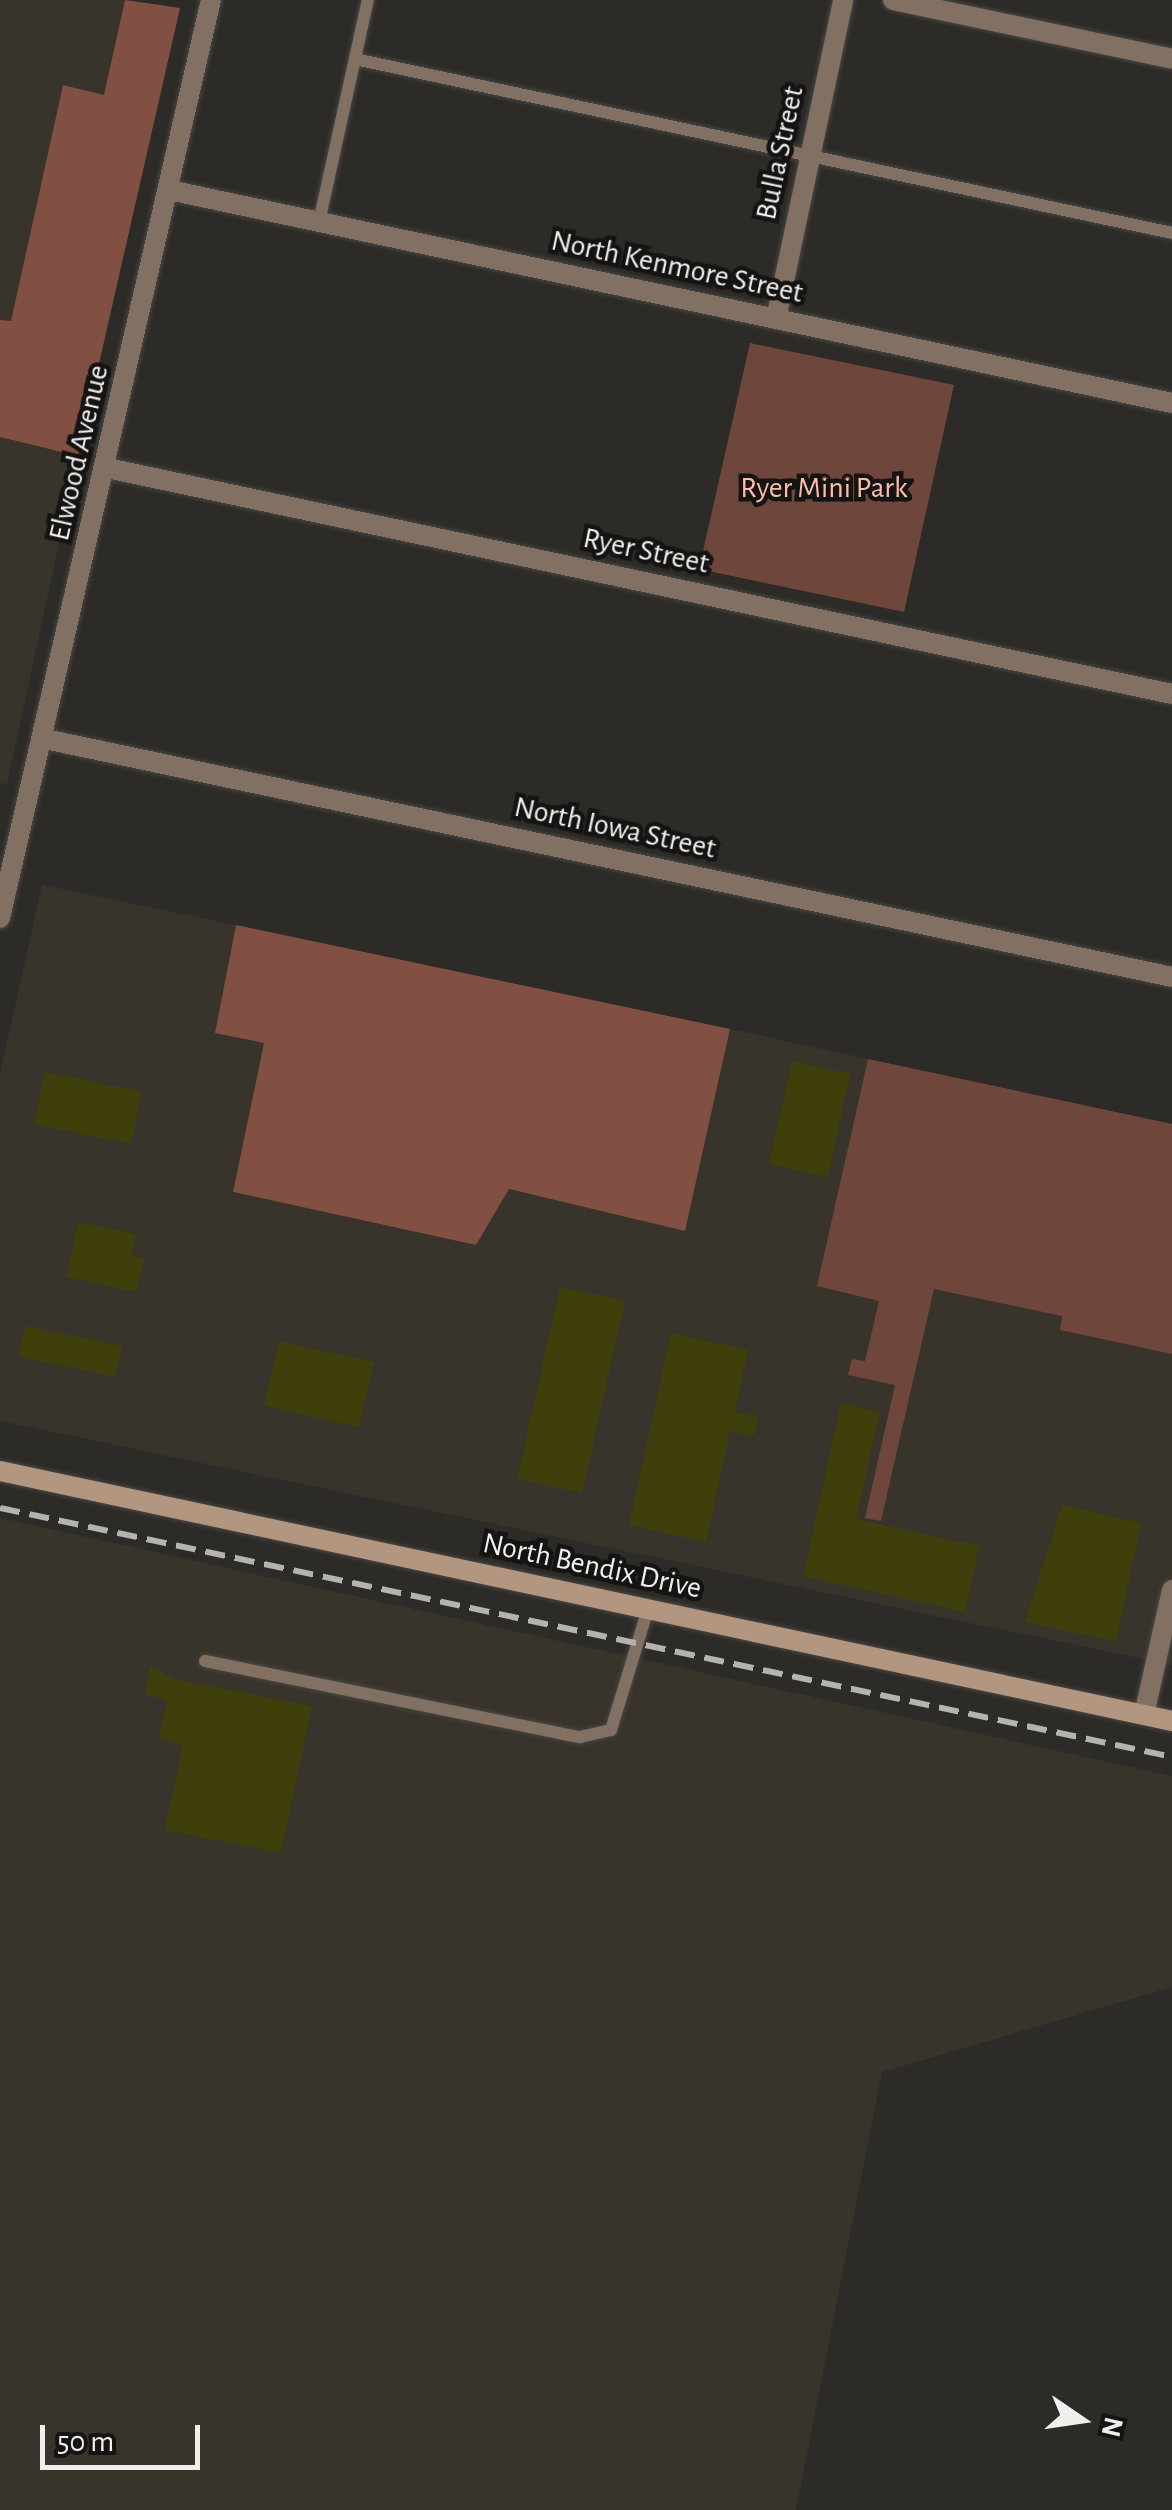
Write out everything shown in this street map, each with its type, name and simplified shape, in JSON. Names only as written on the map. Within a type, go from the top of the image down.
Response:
[{"type":"street","name":"Elwood Avenue","points":[[0,918],[45,739],[211,0]]},
{"type":"street","name":"Bulla Street","points":[[776,318],[844,0]]},
{"type":"street","points":[[894,0],[1172,59]]},
{"type":"street","name":"North Kenmore Street","points":[[169,190],[1172,403]]},
{"type":"street","name":"Ryer Street","points":[[107,468],[1172,694]]},
{"type":"street","name":"North Iowa Street","points":[[45,739],[1172,977]]},
{"type":"street","points":[[0,820],[22,825]]},
{"type":"street","name":"North Bendix Drive","points":[[0,1471],[1172,1721]]},
{"type":"street","points":[[1144,1715],[1172,1590]]},
{"type":"lane","points":[[319,222],[368,0]]},
{"type":"lane","points":[[355,59],[1172,232]]},
{"type":"lane","points":[[205,1661],[580,1737],[611,1730],[648,1608]]},
{"type":"shaded area","points":[[0,0],[125,0],[104,96],[63,85],[11,322],[0,320]]},
{"type":"shaded area","points":[[125,0],[180,8],[78,456],[0,437],[0,320],[11,321],[63,85],[104,95]]},
{"type":"shaded area","points":[[0,437],[78,456],[7,784],[0,783]]},
{"type":"shaded area","points":[[42,885],[236,925],[215,1032],[264,1042],[233,1192],[476,1245],[509,1189],[685,1231],[730,1029],[1172,1124],[1172,1665],[0,1421],[0,1073]]},
{"type":"shaded area","points":[[236,925],[730,1029],[685,1231],[509,1189],[476,1245],[233,1192],[264,1043],[215,1033]]},
{"type":"shaded area","points":[[0,1518],[1172,1776],[1172,1987],[882,2072],[796,2510],[0,2510]]},
{"type":"green space","name":"Ryer Mini Park","points":[[750,343],[954,385],[904,612],[699,569]]},
{"type":"green space","points":[[868,1059],[1172,1124],[1172,1354],[1060,1330],[1062,1316],[934,1289],[881,1521],[865,1518],[895,1385],[848,1375],[852,1359],[865,1361],[879,1301],[817,1286]]},
{"type":"building","points":[[792,1061],[850,1074],[828,1177],[769,1164]]},
{"type":"building","points":[[45,1072],[142,1092],[131,1144],[34,1124]]},
{"type":"building","points":[[78,1222],[136,1234],[131,1255],[144,1258],[137,1292],[66,1277]]},
{"type":"building","points":[[560,1287],[625,1301],[582,1493],[517,1479]]},
{"type":"building","points":[[25,1326],[122,1346],[115,1377],[18,1356]]},
{"type":"building","points":[[671,1333],[748,1350],[735,1412],[758,1417],[754,1436],[730,1431],[706,1542],[629,1525]]},
{"type":"building","points":[[279,1341],[374,1362],[359,1427],[264,1406]]},
{"type":"building","points":[[841,1403],[880,1412],[856,1519],[979,1546],[965,1612],[803,1576]]},
{"type":"building","points":[[1062,1505],[1141,1523],[1116,1642],[1025,1622]]},
{"type":"building","points":[[150,1666],[174,1679],[312,1706],[281,1853],[165,1830],[183,1744],[159,1739],[166,1700],[145,1694]]},
{"type":"railway","points":[[0,1508],[1172,1757]]}]
